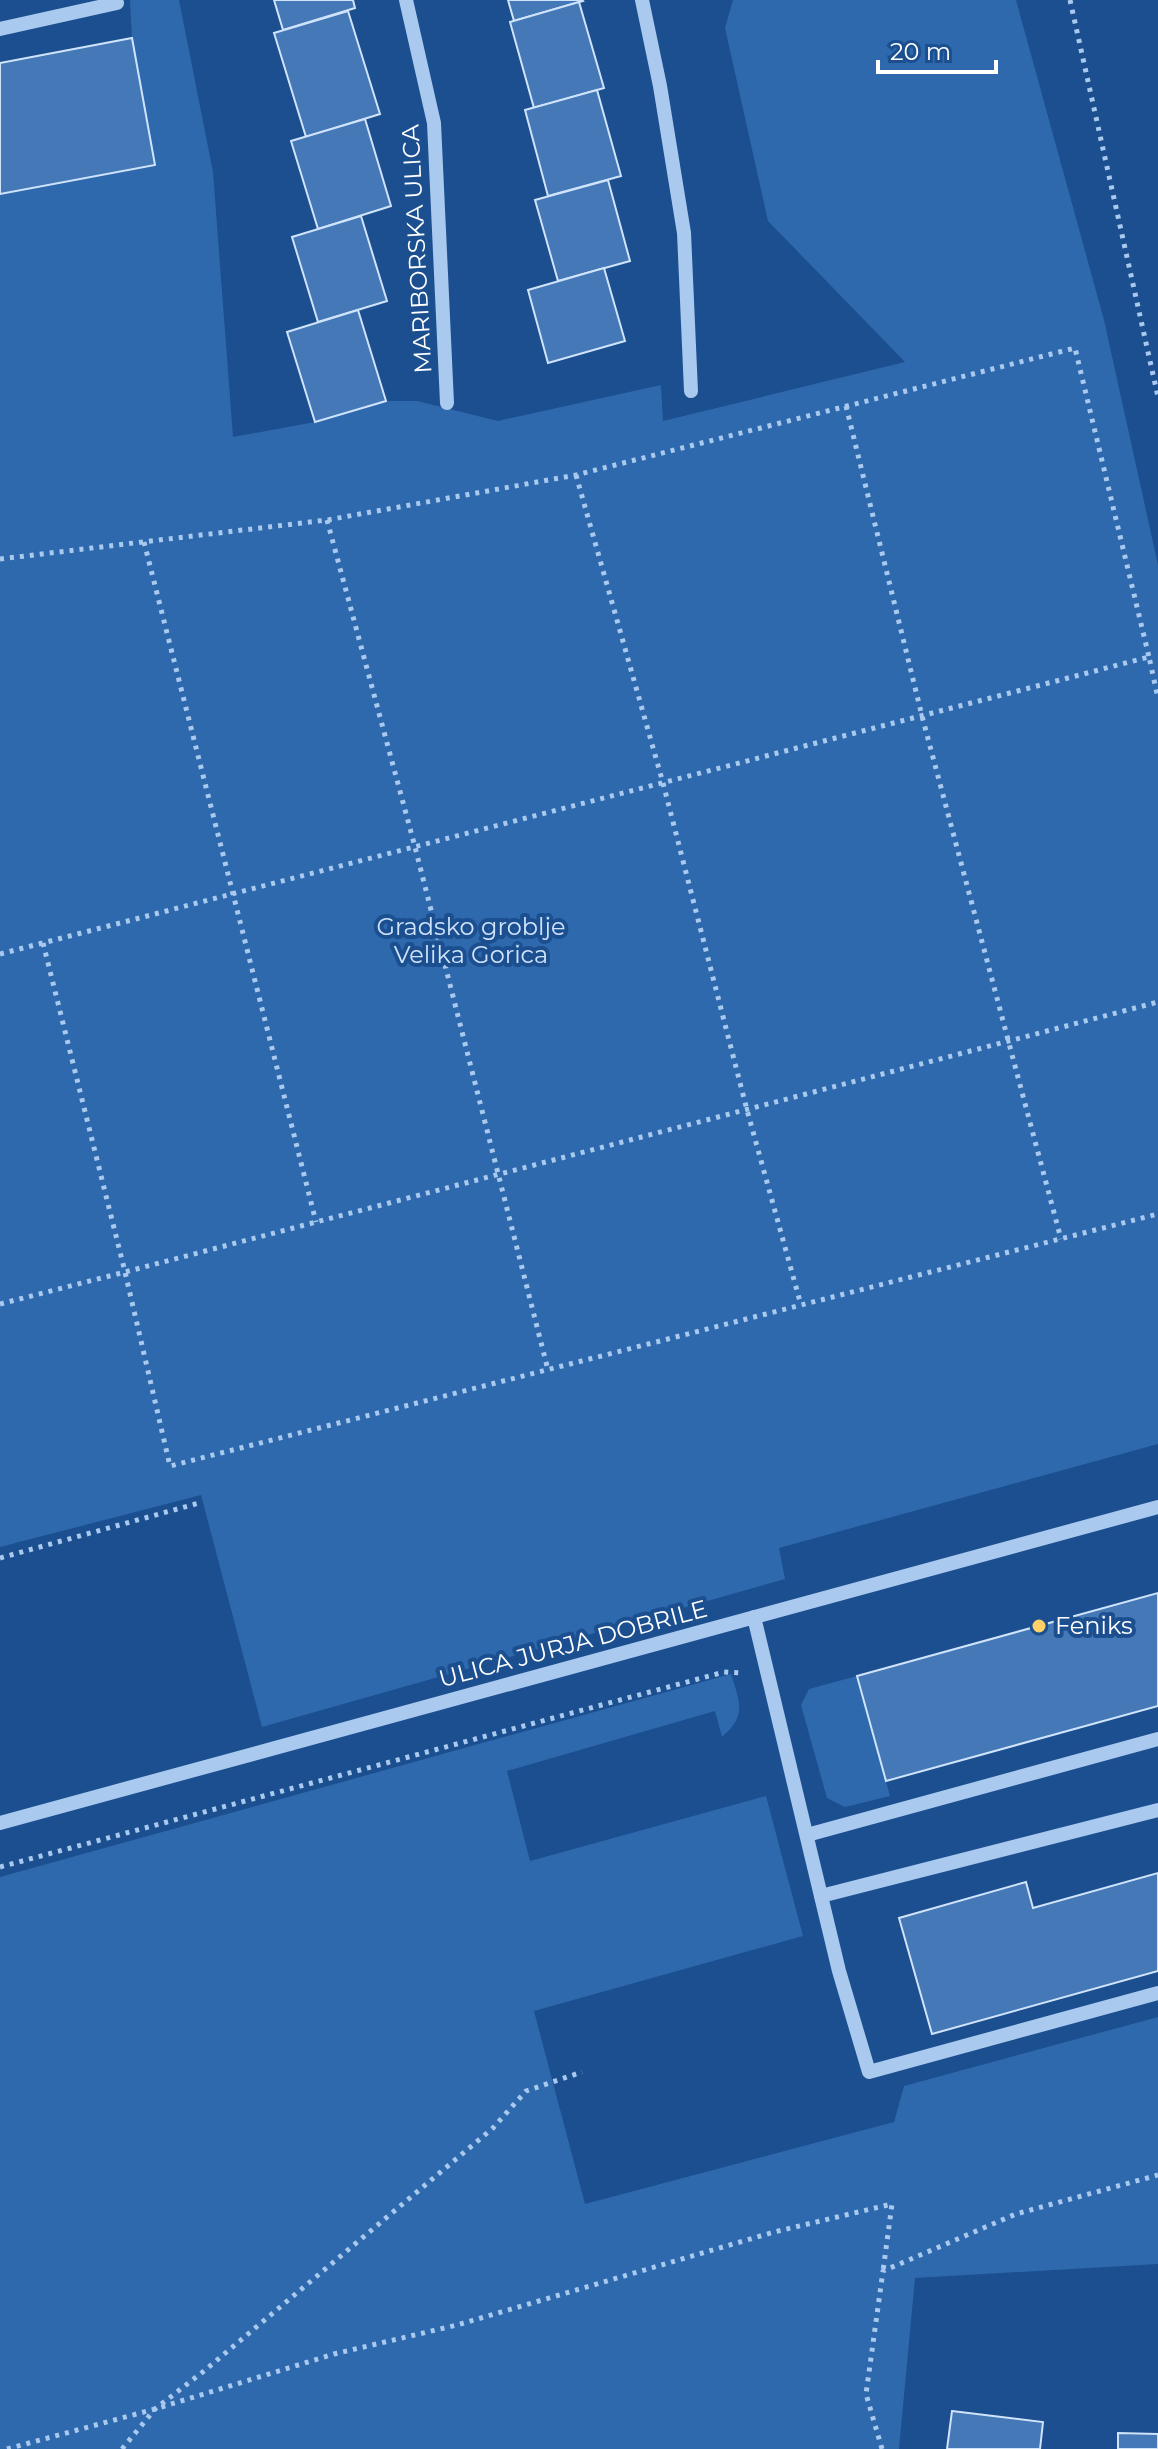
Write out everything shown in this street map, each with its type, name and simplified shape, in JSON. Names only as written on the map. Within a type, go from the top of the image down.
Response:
[{"type":"street","name":"MARIBORSKA ULICA","points":[[406,0],[434,123],[447,403]]},
{"type":"street","points":[[642,0],[660,86],[684,233],[691,391]]},
{"type":"street","points":[[0,29],[117,3]]},
{"type":"street","name":"ULICA JURJA DOBRILE","points":[[0,1823],[1158,1507]]},
{"type":"street","points":[[754,1617],[839,1971],[869,2072],[1158,1993]]},
{"type":"street","points":[[807,1835],[1158,1739]]},
{"type":"street","points":[[821,1896],[1158,1810]]},
{"type":"path","points":[[1070,0],[1158,397]]},
{"type":"path","points":[[0,559],[327,520],[576,475],[1075,348],[1158,698]]},
{"type":"path","points":[[846,406],[922,716],[1061,1239]]},
{"type":"path","points":[[576,475],[663,783],[801,1305]]},
{"type":"path","points":[[327,520],[415,847],[548,1370]]},
{"type":"path","points":[[144,542],[316,1222]]},
{"type":"path","points":[[0,954],[1149,657]]},
{"type":"path","points":[[43,943],[170,1466],[1158,1214]]},
{"type":"path","points":[[0,1304],[1158,1002]]},
{"type":"path","points":[[0,1558],[199,1503]]},
{"type":"path","points":[[0,1867],[724,1672],[769,1675]]},
{"type":"path","points":[[122,2449],[155,2409],[493,2128],[526,2091],[582,2072]]},
{"type":"path","points":[[883,2271],[1016,2214],[1158,2175]]},
{"type":"path","points":[[7,2449],[155,2409],[334,2354],[457,2325],[774,2232],[892,2204],[866,2394],[882,2449]]},
{"type":"green space","name":"Gradsko groblje Velika Gorica","points":[[130,0],[179,0],[213,172],[233,437],[315,422],[386,401],[417,401],[498,421],[661,385],[663,421],[905,362],[768,221],[725,28],[733,0],[1016,0],[1104,320],[1158,565],[1158,1444],[779,1548],[785,1579],[262,1727],[201,1495],[0,1547],[0,194],[155,165],[132,38]]},
{"type":"green space","points":[[731,1674],[737,1693],[738,1715],[722,1737],[715,1711],[507,1771],[530,1861],[766,1796],[803,1936],[534,2011],[585,2204],[894,2122],[904,2086],[1158,2017],[1158,2264],[915,2278],[899,2449],[0,2449],[0,1877]]},
{"type":"green space","points":[[857,1676],[890,1796],[845,1807],[827,1798],[801,1705],[809,1689]]},
{"type":"building","points":[[274,0],[353,0],[355,8],[283,30]]},
{"type":"building","points":[[508,0],[582,0],[583,1],[514,21]]},
{"type":"building","points":[[579,2],[604,88],[534,108],[510,22]]},
{"type":"building","points":[[348,11],[380,114],[306,137],[274,33]]},
{"type":"building","points":[[132,38],[155,165],[0,194],[0,63]]},
{"type":"building","points":[[597,90],[621,176],[548,196],[525,110]]},
{"type":"building","points":[[365,119],[391,206],[318,229],[291,141]]},
{"type":"building","points":[[608,180],[630,261],[558,281],[535,200]]},
{"type":"building","points":[[361,216],[387,301],[318,322],[292,237]]},
{"type":"building","points":[[604,268],[625,341],[548,363],[528,290]]},
{"type":"building","points":[[358,310],[386,401],[315,422],[287,332]]},
{"type":"building","points":[[1158,1593],[1158,1706],[886,1781],[857,1676]]},
{"type":"building","points":[[1158,1873],[1158,1971],[932,2034],[899,1918],[1026,1882],[1033,1908]]},
{"type":"building","points":[[952,2411],[1043,2422],[1040,2449],[947,2449]]},
{"type":"building","points":[[1118,2433],[1158,2434],[1158,2449],[1118,2449]]},
{"type":"place","name":"Feniks","points":[[1039,1626]]}]
